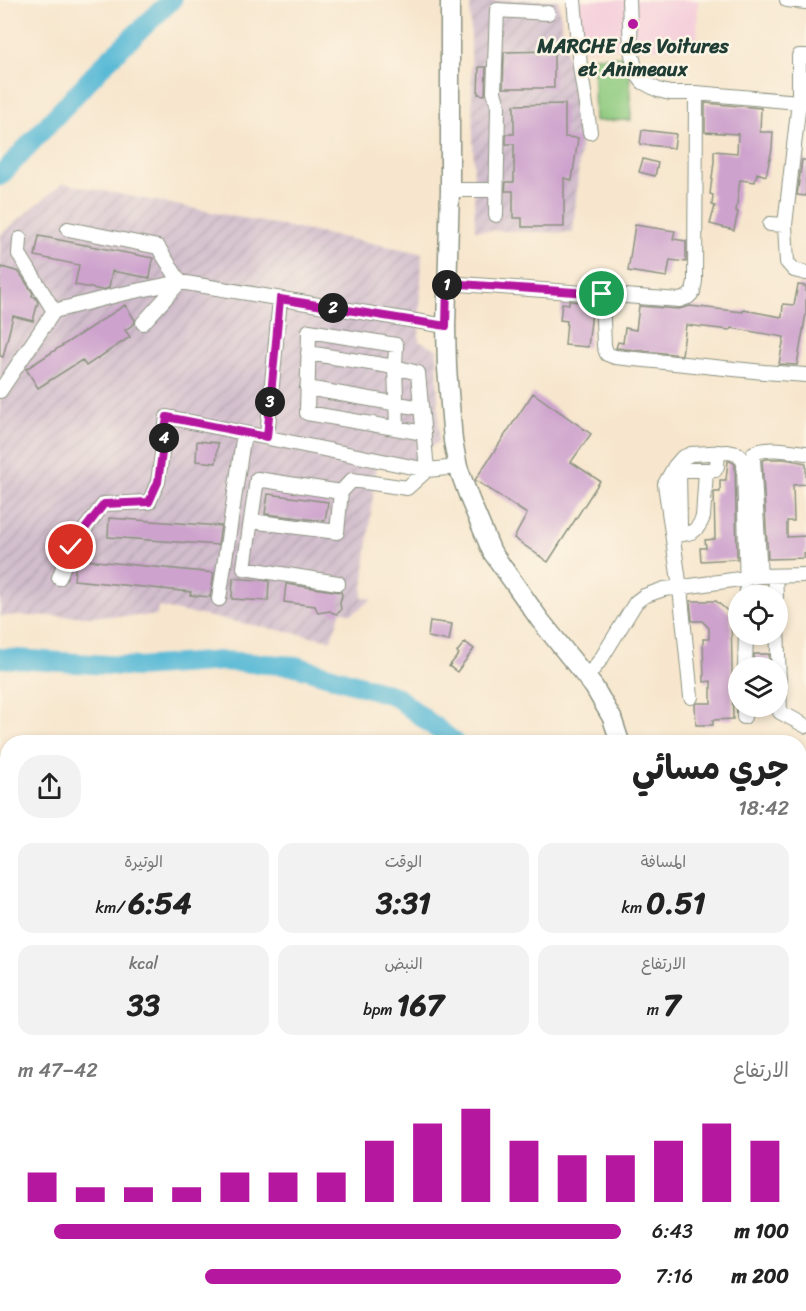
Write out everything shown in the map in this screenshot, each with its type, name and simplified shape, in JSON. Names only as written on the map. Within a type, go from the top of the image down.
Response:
[{"type":"main road","points":[[450,0],[450,190],[446,326],[453,441],[458,467],[492,552],[540,620],[594,687],[612,718],[618,735]]},
{"type":"street","points":[[574,0],[580,66],[590,132]]},
{"type":"street","points":[[629,0],[631,50],[636,73],[643,82],[658,90],[680,94],[696,93],[802,102]]},
{"type":"street","points":[[788,0],[806,2]]},
{"type":"street","points":[[496,215],[498,106],[494,92],[497,10],[548,13]]},
{"type":"street","points":[[806,56],[799,56],[802,102],[784,225],[787,262],[794,270],[806,273]]},
{"type":"street","points":[[447,283],[680,300],[688,297],[693,292],[695,281],[696,93]]},
{"type":"street","points":[[450,190],[496,190]]},
{"type":"street","points":[[770,224],[784,225]]},
{"type":"street","points":[[68,229],[158,247],[180,282]]},
{"type":"street","points":[[20,239],[19,254],[54,311]]},
{"type":"street","points":[[143,323],[180,282]]},
{"type":"street","points":[[0,391],[54,311],[180,282],[446,326]]},
{"type":"street","points":[[602,294],[604,346],[607,354],[615,357],[806,375]]},
{"type":"street","points":[[267,437],[280,299]]},
{"type":"street","points":[[397,428],[396,345],[309,331],[307,413],[424,433]]},
{"type":"street","points":[[308,352],[418,373],[427,470]]},
{"type":"street","points":[[307,388],[421,408]]},
{"type":"street","points":[[59,578],[71,547],[104,504],[149,502],[158,482],[167,417],[427,470],[458,467]]},
{"type":"street","points":[[219,599],[244,433]]},
{"type":"street","points":[[751,585],[754,577],[754,453],[776,450],[806,453]]},
{"type":"street","points":[[676,470],[715,470],[718,452]]},
{"type":"street","points":[[674,536],[680,526],[676,470],[682,458],[691,454],[718,452],[738,454],[744,462],[754,577]]},
{"type":"street","points":[[250,521],[337,532],[341,492],[352,480],[407,488],[427,470]]},
{"type":"street","points":[[674,536],[690,533],[700,524],[703,517],[706,471]]},
{"type":"street","points":[[338,583],[244,568],[257,479],[341,492]]},
{"type":"street","points":[[674,536],[691,698]]},
{"type":"street","points":[[587,678],[636,603],[652,592],[754,577],[806,575]]},
{"type":"street","points":[[775,576],[775,585]]},
{"type":"street","points":[[778,645],[780,712],[806,726]]},
{"type":"shaded area","points":[[470,0],[558,0],[581,141],[573,233],[475,230]]},
{"type":"shaded area","name":"MARCHE des Voitures et Animeaux","points":[[566,0],[698,0],[697,48],[571,49]]},
{"type":"shaded area","points":[[63,183],[422,253],[419,341],[437,349],[439,441],[413,462],[377,458],[362,597],[372,599],[352,614],[341,611],[331,640],[158,607],[157,616],[0,616],[0,235]]},
{"type":"green space","points":[[629,56],[631,120],[595,121],[593,57]]},
{"type":"building","points":[[554,51],[554,88],[503,88],[504,52]]},
{"type":"building","points":[[479,67],[486,67],[485,95],[478,94]]},
{"type":"building","points":[[705,103],[761,108],[760,132],[773,132],[766,176],[757,173],[755,182],[740,180],[736,211],[738,212],[734,230],[710,224],[715,206],[712,205],[713,195],[710,194],[714,151],[737,153],[738,134],[705,132]]},
{"type":"building","points":[[565,104],[565,137],[578,138],[572,180],[564,178],[564,227],[522,227],[522,218],[513,218],[513,191],[505,191],[506,182],[514,182],[514,144],[506,144],[506,134],[514,134],[514,105]]},
{"type":"building","points":[[642,130],[676,134],[674,148],[640,144]]},
{"type":"building","points":[[643,159],[658,163],[655,176],[639,172]]},
{"type":"building","points":[[802,160],[806,160],[806,196],[797,195]]},
{"type":"building","points":[[635,225],[675,231],[673,239],[686,241],[686,262],[670,260],[667,277],[628,271]]},
{"type":"building","points":[[39,236],[153,258],[150,278],[112,271],[109,288],[102,290],[75,285],[79,265],[35,256]]},
{"type":"building","points":[[2,267],[19,272],[33,293],[32,296],[38,302],[33,321],[13,316],[3,357],[0,356]]},
{"type":"building","points":[[798,285],[806,286],[806,314],[797,365],[779,364],[784,337],[731,328],[730,330],[686,325],[682,355],[616,348],[618,342],[623,343],[625,328],[636,330],[639,306],[679,309],[690,306],[743,312],[743,310],[782,317],[783,304],[794,305]]},
{"type":"building","points":[[569,301],[593,303],[588,347],[565,345],[567,321],[560,320],[562,303],[569,304]]},
{"type":"building","points":[[125,305],[135,320],[134,324],[125,330],[130,337],[86,366],[82,360],[38,388],[26,369]]},
{"type":"building","points":[[533,393],[591,434],[571,462],[600,481],[548,562],[514,538],[527,514],[475,480]]},
{"type":"building","points":[[197,441],[218,443],[216,463],[196,461]]},
{"type":"building","points":[[785,459],[806,463],[806,484],[793,485],[794,521],[787,521],[787,537],[806,536],[805,558],[768,559],[762,460]]},
{"type":"building","points":[[728,461],[735,465],[737,559],[701,561],[700,548],[706,548],[705,540],[715,539],[714,492],[720,492],[720,480],[726,480]]},
{"type":"building","points":[[268,494],[328,502],[325,521],[265,514]]},
{"type":"building","points":[[109,518],[221,526],[218,545],[108,537]]},
{"type":"building","points":[[76,559],[214,573],[210,597],[190,595],[191,592],[74,580]]},
{"type":"building","points":[[233,578],[269,581],[268,601],[232,599]]},
{"type":"building","points":[[286,584],[341,592],[341,610],[337,614],[330,611],[318,613],[315,606],[284,602]]},
{"type":"building","points":[[690,601],[716,601],[728,611],[728,645],[732,645],[732,657],[728,657],[728,717],[733,717],[733,719],[713,720],[713,725],[696,725],[695,705],[711,703],[711,681],[704,682],[703,639],[709,639],[709,628],[702,621],[692,621]]},
{"type":"building","points":[[430,621],[452,624],[449,641],[428,637]]},
{"type":"building","points":[[465,642],[474,649],[457,672],[449,666]]},
{"type":"building","points":[[754,654],[769,654],[769,657],[754,657]]},
{"type":"waterway","points":[[0,176],[106,62],[172,0]]},
{"type":"waterway","points":[[0,658],[138,667],[222,661],[296,666],[395,696],[445,735]]},
{"type":"place","name":"MARCHE des Voitures et Animeaux","points":[[633,24]]},
{"type":"route","points":[[71,547],[104,504],[149,502],[158,482],[167,417],[267,437],[280,299],[446,326],[447,283],[602,294]]}]
